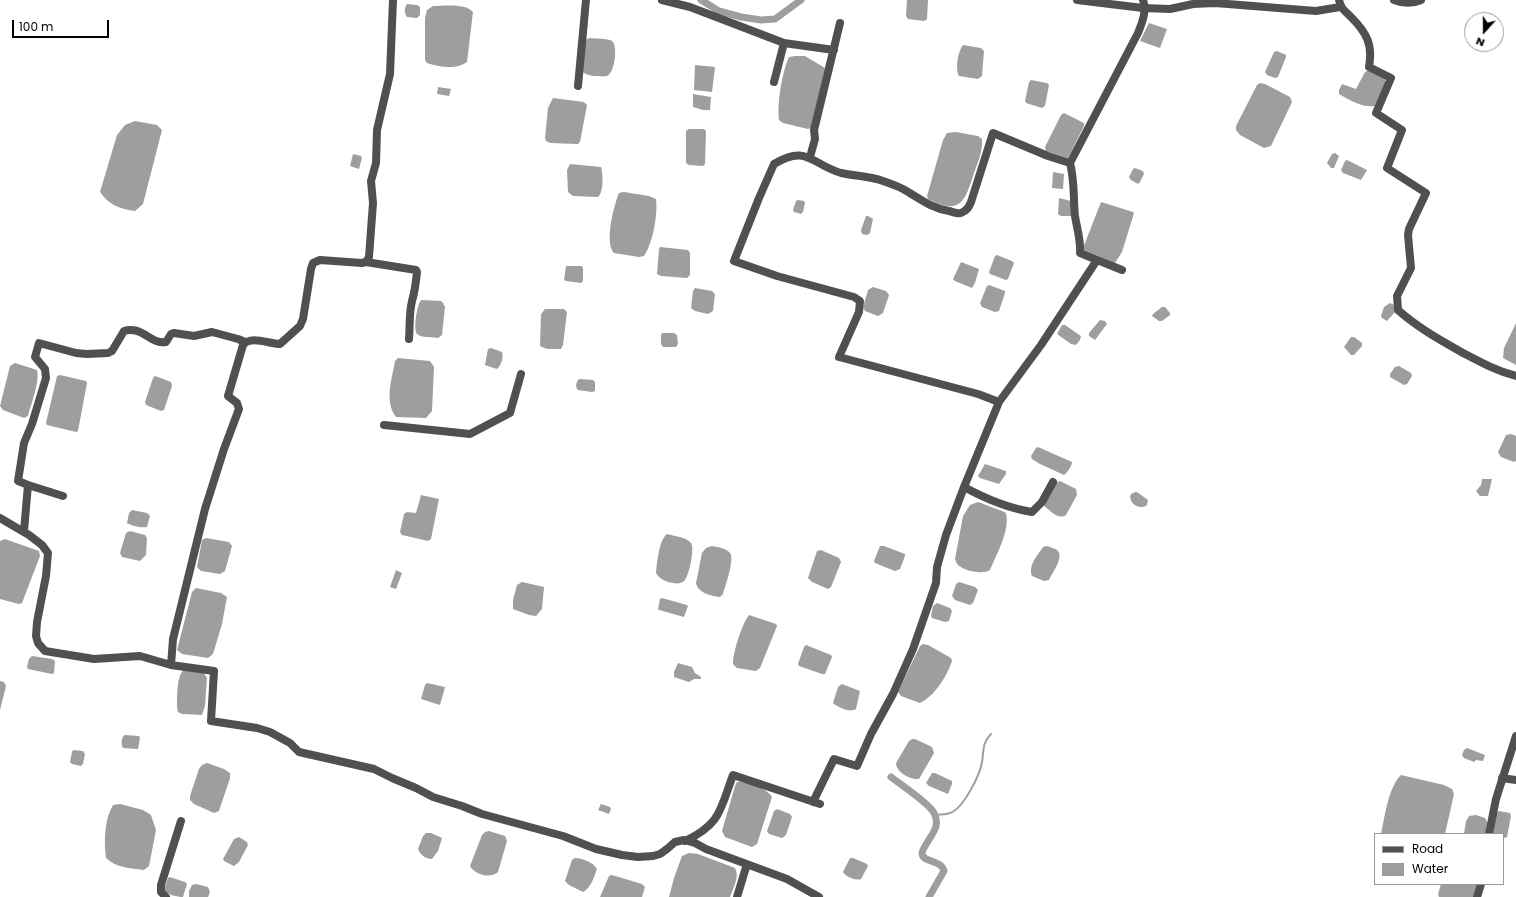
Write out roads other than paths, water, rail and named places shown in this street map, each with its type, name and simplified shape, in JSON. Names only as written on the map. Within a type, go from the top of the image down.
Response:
[{"type":"street","points":[[366,262],[369,257],[370,250],[373,203],[371,181],[376,162],[377,130],[390,74],[393,0]]},
{"type":"street","points":[[578,86],[586,0]]},
{"type":"street","points":[[662,0],[690,7],[784,43],[834,50]]},
{"type":"street","points":[[1077,0],[1144,4],[1170,9],[1193,4],[1215,3],[1316,11],[1340,3],[1363,29],[1370,44],[1371,57],[1369,67],[1391,78],[1376,113],[1402,130],[1387,168],[1426,193],[1409,229],[1408,235],[1411,268],[1397,296],[1398,310],[1411,322],[1440,340],[1500,372],[1516,376]]},
{"type":"street","points":[[1394,0],[1408,4],[1421,0]]},
{"type":"street","points":[[1122,270],[1080,253],[1081,242],[1075,217],[1074,177],[1070,163],[1138,33],[1142,24],[1144,4]]},
{"type":"street","points":[[810,157],[815,139],[814,130],[840,23]]},
{"type":"street","points":[[774,82],[784,43]]},
{"type":"street","points":[[999,402],[978,394],[839,357],[859,312],[860,301],[854,297],[777,276],[734,261],[774,164],[790,156],[802,155],[810,157],[815,161],[841,173],[864,176],[882,181],[902,189],[937,209],[960,213],[968,209],[971,202],[993,133],[1048,156],[1070,163]]},
{"type":"street","points":[[171,665],[173,639],[205,509],[224,449],[239,409],[236,403],[228,396],[240,352],[245,342],[251,340],[280,344],[300,326],[303,319],[311,269],[313,263],[320,260],[354,263],[366,262],[416,270],[415,292],[410,317],[409,339]]},
{"type":"street","points":[[0,518],[24,531],[42,545],[48,553],[46,576],[37,622],[36,636],[38,643],[45,651],[94,659],[140,656],[171,665],[214,671],[211,721],[257,728],[270,732],[290,743],[299,752],[374,769],[433,796],[482,814],[542,829],[570,838],[596,849],[638,857],[660,854],[675,842],[685,841],[699,834],[718,816],[733,775],[817,803],[834,759],[857,766],[871,734],[893,694],[913,649],[936,582],[937,567],[946,535],[999,402],[1041,344],[1097,260]]},
{"type":"street","points":[[63,496],[18,481],[24,443],[32,424],[46,378],[45,369],[36,357],[39,343],[76,353],[108,353],[112,351],[124,331],[132,330],[145,334],[159,342],[166,342],[171,334],[174,333],[194,336],[212,332],[238,338],[245,342]]},
{"type":"street","points":[[384,425],[470,434],[510,413],[520,374]]},
{"type":"street","points":[[964,487],[1007,507],[1032,512],[1042,502],[1053,482]]},
{"type":"street","points":[[24,531],[28,485]]},
{"type":"street","points":[[1489,833],[1491,818],[1502,778],[1516,736]]},
{"type":"street","points":[[1502,778],[1516,780]]},
{"type":"street","points":[[166,897],[160,889],[181,821]]},
{"type":"street","points":[[685,841],[787,880],[818,897]]},
{"type":"street","points":[[737,897],[747,864]]},
{"type":"street","points":[[1477,897],[1481,885]]},
{"type":"water","points":[[907,0],[928,0],[927,19],[924,21],[908,19],[906,16]]},
{"type":"water","points":[[407,4],[417,5],[420,7],[420,15],[417,18],[407,17],[405,14],[405,7]]},
{"type":"water","points":[[433,6],[460,6],[470,9],[473,12],[467,62],[463,65],[442,67],[427,63],[425,60],[425,18],[427,10]]},
{"type":"water","points":[[1149,23],[1167,29],[1160,48],[1140,41]]},
{"type":"water","points":[[587,39],[607,39],[612,41],[614,44],[614,65],[610,74],[607,76],[594,76],[583,72],[584,44]]},
{"type":"water","points":[[963,45],[981,48],[984,51],[982,76],[978,79],[959,76],[957,69],[958,60]]},
{"type":"water","points":[[1277,51],[1286,55],[1286,57],[1278,77],[1275,78],[1267,75],[1265,72],[1274,52]]},
{"type":"water","points":[[805,56],[825,68],[811,128],[808,129],[783,123],[779,120],[779,97],[786,63],[789,57]]},
{"type":"water","points":[[695,65],[715,67],[712,92],[694,90]]},
{"type":"water","points":[[1369,70],[1385,78],[1385,83],[1375,106],[1361,105],[1339,94],[1342,84],[1356,89],[1365,72]]},
{"type":"water","points":[[1031,80],[1047,83],[1049,85],[1045,106],[1042,108],[1026,103],[1025,101],[1029,82]]},
{"type":"water","points":[[1260,83],[1265,84],[1290,97],[1292,102],[1271,146],[1264,148],[1240,135],[1236,130],[1236,126],[1257,85]]},
{"type":"water","points":[[438,87],[451,89],[449,96],[437,94]]},
{"type":"water","points":[[693,94],[711,97],[710,110],[703,110],[693,107]]},
{"type":"water","points":[[553,98],[584,102],[587,105],[580,142],[578,144],[550,143],[546,141],[548,108]]},
{"type":"water","points":[[1064,113],[1084,123],[1084,126],[1068,158],[1046,151],[1045,147],[1061,115]]},
{"type":"water","points":[[135,121],[157,125],[162,130],[143,204],[135,211],[115,206],[100,192],[117,135],[125,125]]},
{"type":"water","points":[[689,129],[704,129],[706,131],[705,164],[703,166],[689,165],[686,163],[686,131]]},
{"type":"water","points":[[956,132],[978,136],[982,139],[982,148],[968,191],[964,198],[955,206],[948,206],[928,199],[927,196],[943,140],[947,133]]},
{"type":"water","points":[[1335,153],[1339,156],[1334,168],[1331,168],[1327,163],[1332,154]]},
{"type":"water","points":[[353,154],[361,156],[362,158],[359,169],[350,166]]},
{"type":"water","points":[[1347,160],[1367,170],[1361,180],[1343,173],[1341,170],[1345,161]]},
{"type":"water","points":[[570,164],[601,167],[603,178],[600,195],[598,197],[573,196],[568,192],[567,170]]},
{"type":"water","points":[[1135,168],[1143,171],[1144,174],[1138,184],[1129,177]]},
{"type":"water","points":[[1053,172],[1064,174],[1063,189],[1052,188]]},
{"type":"water","points":[[624,192],[649,196],[656,199],[654,228],[650,244],[644,256],[639,257],[614,253],[611,248],[610,233],[615,206],[619,193]]},
{"type":"water","points":[[1059,198],[1071,201],[1071,216],[1061,216],[1058,214]]},
{"type":"water","points":[[796,201],[804,201],[805,203],[801,214],[794,212],[793,210]]},
{"type":"water","points":[[1101,202],[1134,213],[1122,252],[1115,263],[1084,250],[1083,248]]},
{"type":"water","points":[[866,216],[873,219],[870,233],[867,235],[862,234],[861,230]]},
{"type":"water","points":[[660,247],[688,250],[690,253],[690,275],[687,278],[661,276],[657,274]]},
{"type":"water","points":[[997,255],[1014,263],[1008,279],[1006,280],[990,274],[989,272],[995,256]]},
{"type":"water","points":[[961,262],[979,269],[972,288],[953,279]]},
{"type":"water","points":[[566,266],[582,266],[583,281],[581,283],[564,280]]},
{"type":"water","points":[[989,285],[1005,291],[999,311],[995,312],[982,307],[980,303],[987,286]]},
{"type":"water","points":[[873,287],[886,291],[889,295],[883,313],[878,316],[865,311],[863,307],[868,290]]},
{"type":"water","points":[[695,288],[712,291],[715,294],[713,311],[708,314],[695,311],[691,308],[693,291]]},
{"type":"water","points":[[421,300],[441,301],[445,307],[442,335],[438,338],[424,337],[417,334],[415,327],[416,317]]},
{"type":"water","points":[[1390,303],[1394,305],[1395,312],[1387,321],[1381,316],[1384,307]]},
{"type":"water","points":[[1162,307],[1165,307],[1170,315],[1162,321],[1159,321],[1152,316]]},
{"type":"water","points":[[545,309],[564,309],[567,312],[563,345],[561,349],[547,349],[540,346],[541,314]]},
{"type":"water","points":[[1100,320],[1105,321],[1107,324],[1095,340],[1089,336],[1089,333]]},
{"type":"water","points":[[1516,323],[1516,365],[1503,358],[1504,348]]},
{"type":"water","points":[[1062,325],[1065,325],[1081,336],[1076,345],[1071,344],[1057,334]]},
{"type":"water","points":[[662,333],[674,333],[677,335],[678,344],[676,347],[663,347],[661,344]]},
{"type":"water","points":[[1351,337],[1354,337],[1362,343],[1362,346],[1354,355],[1351,355],[1344,347]]},
{"type":"water","points":[[491,348],[502,352],[502,361],[497,369],[485,365],[488,349]]},
{"type":"water","points":[[398,358],[430,361],[434,367],[432,411],[426,418],[396,417],[392,411],[390,404],[390,390],[395,361]]},
{"type":"water","points":[[15,363],[37,370],[38,375],[35,393],[28,416],[24,418],[3,410],[0,406],[10,366]]},
{"type":"water","points":[[1399,366],[1411,373],[1412,376],[1407,384],[1404,385],[1390,377],[1390,374],[1395,367]]},
{"type":"water","points":[[60,375],[86,381],[87,383],[78,431],[76,432],[47,425],[46,423],[57,376]]},
{"type":"water","points":[[155,376],[171,382],[172,386],[164,410],[161,411],[146,405],[145,402]]},
{"type":"water","points":[[579,379],[593,380],[595,382],[595,391],[578,390],[576,384]]},
{"type":"water","points":[[1511,434],[1516,436],[1516,461],[1514,462],[1501,457],[1498,452],[1506,435]]},
{"type":"water","points":[[1038,447],[1072,462],[1067,473],[1064,475],[1032,459],[1031,456]]},
{"type":"water","points":[[985,464],[1006,471],[1006,474],[999,484],[978,476]]},
{"type":"water","points":[[1482,479],[1492,479],[1488,496],[1480,496],[1476,491],[1481,485]]},
{"type":"water","points":[[1060,481],[1076,489],[1077,495],[1066,515],[1057,516],[1044,505],[1056,483]]},
{"type":"water","points":[[1135,492],[1148,500],[1147,505],[1139,507],[1132,502],[1130,497],[1131,494]]},
{"type":"water","points":[[421,495],[439,499],[431,539],[428,541],[402,535],[400,532],[404,514],[407,512],[416,513]]},
{"type":"water","points":[[978,502],[1006,513],[1007,520],[1005,534],[990,570],[973,572],[964,569],[957,564],[955,559],[963,516],[970,505]]},
{"type":"water","points":[[132,510],[147,513],[150,516],[147,527],[127,523],[129,513]]},
{"type":"water","points":[[130,531],[145,535],[147,538],[146,555],[140,561],[122,557],[120,553],[126,533]]},
{"type":"water","points":[[667,534],[686,539],[692,546],[692,556],[688,574],[681,583],[668,582],[661,579],[656,573],[660,546]]},
{"type":"water","points":[[206,538],[229,542],[232,546],[225,571],[220,574],[201,571],[197,567],[202,540]]},
{"type":"water","points":[[5,539],[39,551],[40,556],[22,603],[19,604],[0,599],[0,541]]},
{"type":"water","points":[[712,546],[726,550],[731,556],[731,567],[723,594],[720,597],[702,592],[696,583],[702,553],[706,548]]},
{"type":"water","points":[[880,546],[884,546],[905,554],[900,569],[895,571],[875,563],[874,561]]},
{"type":"water","points":[[1047,546],[1057,550],[1060,557],[1049,580],[1044,581],[1032,576],[1031,568],[1034,560],[1043,547]]},
{"type":"water","points":[[821,550],[839,558],[841,562],[831,587],[828,589],[812,582],[808,578],[817,551]]},
{"type":"water","points":[[396,570],[402,573],[396,589],[390,587]]},
{"type":"water","points":[[522,582],[544,587],[542,609],[536,616],[513,609],[513,600],[517,585]]},
{"type":"water","points":[[959,582],[975,587],[978,590],[973,603],[970,605],[955,600],[952,596],[956,584]]},
{"type":"water","points":[[196,588],[221,593],[227,597],[222,624],[213,654],[208,658],[182,654],[177,650],[192,592]]},
{"type":"water","points":[[662,598],[687,605],[688,606],[684,617],[659,610],[660,599]]},
{"type":"water","points":[[937,603],[950,608],[952,611],[949,621],[945,622],[932,618],[933,606]]},
{"type":"water","points":[[749,615],[776,624],[777,626],[760,668],[756,671],[737,668],[733,664],[738,638]]},
{"type":"water","points":[[923,644],[928,645],[951,658],[952,661],[940,685],[931,696],[920,703],[901,696],[898,692],[920,646]]},
{"type":"water","points":[[806,645],[831,655],[832,657],[825,674],[799,666],[798,664]]},
{"type":"water","points":[[32,656],[52,659],[55,661],[54,673],[52,674],[28,669],[29,659]]},
{"type":"water","points":[[678,663],[692,667],[701,679],[694,679],[689,682],[674,677],[674,672]]},
{"type":"water","points":[[188,670],[203,672],[207,678],[205,706],[202,715],[182,714],[178,712],[177,698],[179,679],[182,671]]},
{"type":"water","points":[[0,681],[4,682],[6,686],[0,710]]},
{"type":"water","points":[[427,683],[445,687],[440,705],[421,699]]},
{"type":"water","points":[[842,684],[860,691],[856,709],[844,709],[833,703],[838,687]]},
{"type":"water","points":[[125,735],[139,736],[138,749],[123,748],[122,741]]},
{"type":"water","points":[[912,739],[932,747],[934,753],[919,779],[904,775],[898,769],[896,763],[909,741]]},
{"type":"water","points":[[1467,748],[1485,755],[1483,761],[1476,760],[1474,762],[1464,758],[1462,755],[1464,750]]},
{"type":"water","points":[[73,750],[83,751],[85,754],[83,764],[81,766],[70,762]]},
{"type":"water","points":[[207,763],[224,769],[230,773],[230,778],[219,811],[214,813],[194,804],[190,800],[199,769],[202,765]]},
{"type":"water","points":[[932,773],[952,781],[948,794],[929,786],[926,783]]},
{"type":"water","points":[[1401,775],[1444,785],[1452,789],[1454,794],[1445,833],[1381,833],[1390,795]]},
{"type":"water","points":[[737,782],[756,786],[766,791],[772,797],[757,844],[752,847],[725,837],[722,831]]},
{"type":"water","points":[[120,804],[143,810],[151,815],[156,830],[149,866],[144,870],[119,866],[106,858],[106,824],[113,805]]},
{"type":"water","points":[[601,804],[610,807],[611,809],[609,814],[598,810]]},
{"type":"water","points":[[777,809],[790,814],[792,817],[786,835],[782,838],[769,834],[767,831],[774,811]]},
{"type":"water","points":[[1499,811],[1510,813],[1511,816],[1507,837],[1504,838],[1504,833],[1493,833],[1496,813]]},
{"type":"water","points":[[1476,815],[1485,818],[1487,822],[1486,833],[1464,833],[1466,821],[1469,816]]},
{"type":"water","points":[[489,831],[505,836],[507,841],[498,872],[487,876],[479,874],[470,866],[482,835]]},
{"type":"water","points":[[426,833],[431,833],[442,838],[438,851],[432,859],[424,856],[418,849],[423,836]]},
{"type":"water","points":[[239,837],[247,842],[248,845],[239,862],[234,866],[223,859],[234,839]]},
{"type":"water","points":[[689,853],[698,854],[735,868],[737,875],[730,897],[669,897],[682,856]]},
{"type":"water","points":[[575,858],[593,864],[597,869],[590,885],[583,892],[569,885],[565,881],[572,860]]},
{"type":"water","points":[[850,858],[867,864],[868,866],[861,879],[851,878],[843,872]]},
{"type":"water","points":[[612,875],[642,884],[645,887],[642,897],[600,897],[609,876]]},
{"type":"water","points":[[170,877],[187,884],[183,897],[178,897],[164,890],[168,878]]},
{"type":"water","points":[[196,884],[208,887],[210,892],[208,897],[189,897],[189,891],[192,885]]},
{"type":"water","points":[[1441,885],[1477,885],[1473,897],[1439,897],[1438,894]]},
{"type":"waterway","points":[[701,0],[719,11],[741,17],[761,20],[775,19],[801,0]]},
{"type":"waterway","points":[[935,815],[950,813],[955,810],[965,799],[981,768],[983,750],[988,737],[991,734]]},
{"type":"waterway","points":[[891,777],[927,804],[935,815],[935,829],[922,853],[925,858],[942,867],[944,871],[929,897]]}]
